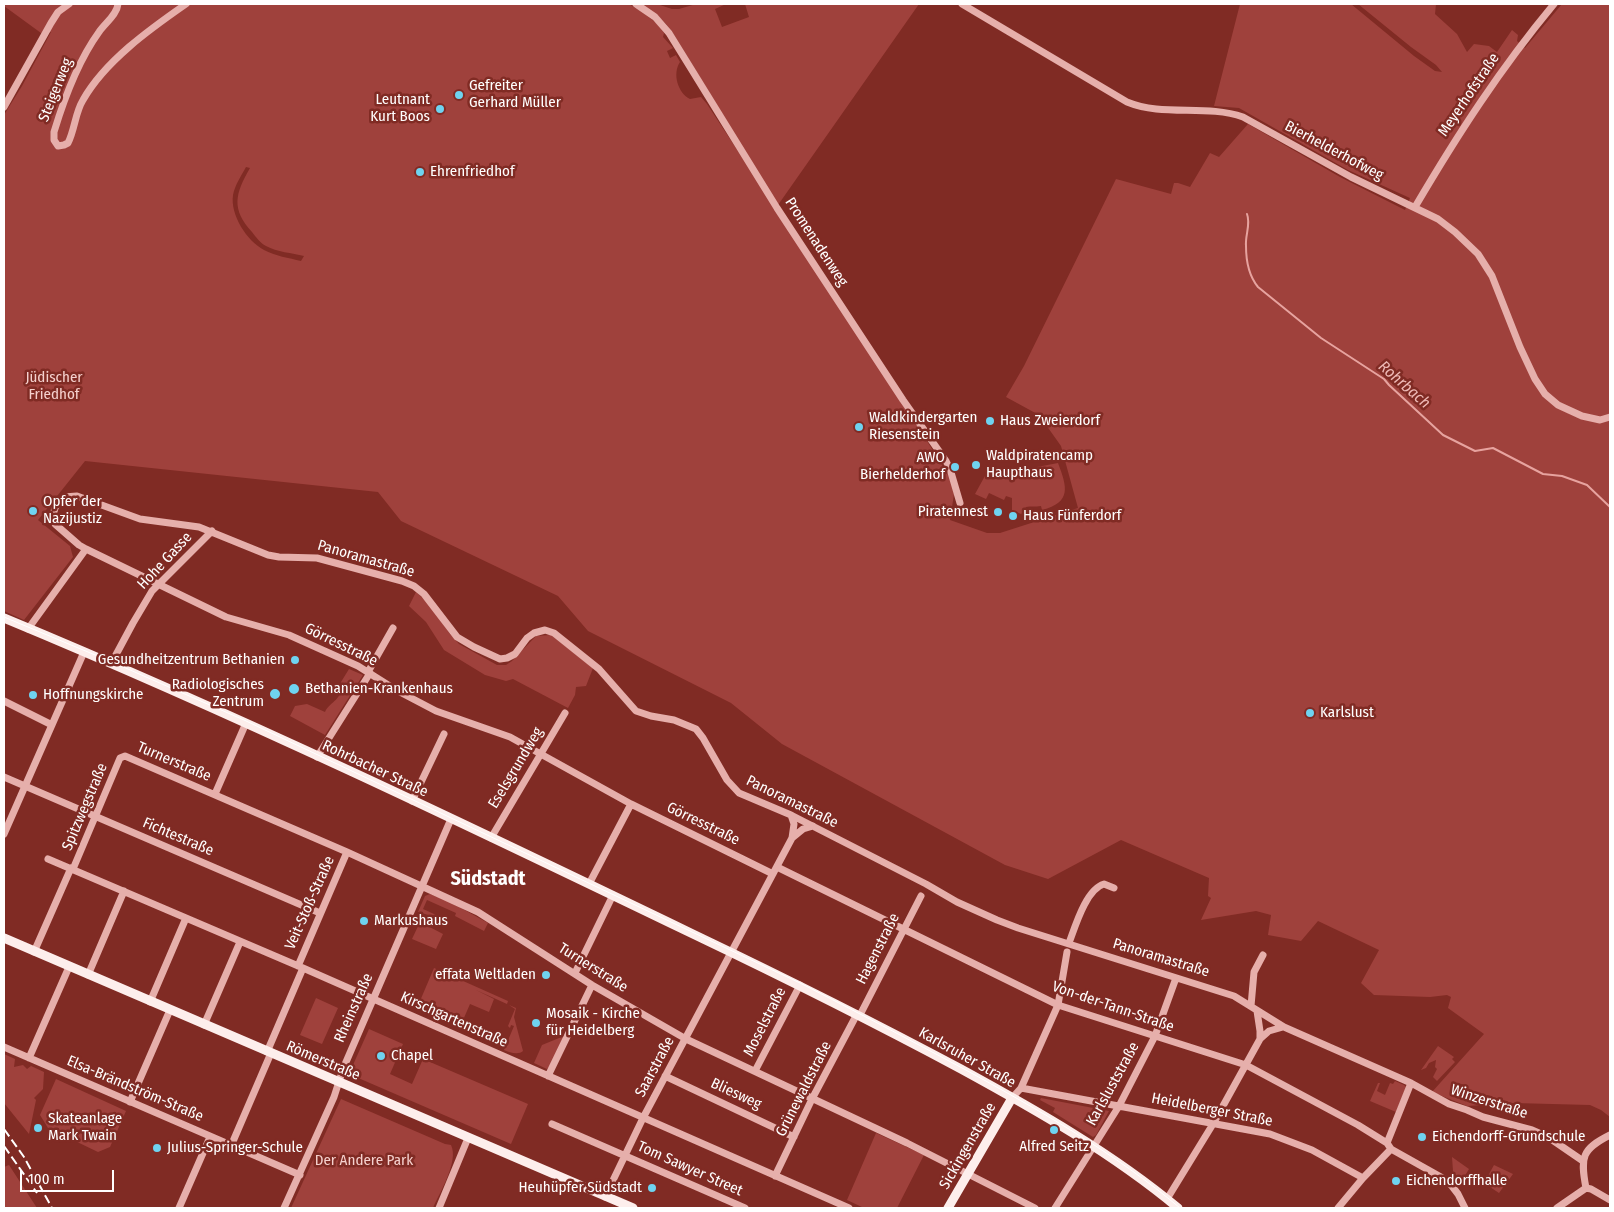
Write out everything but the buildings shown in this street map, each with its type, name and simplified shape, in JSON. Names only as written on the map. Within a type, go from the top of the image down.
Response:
[{"type":"main road","name":"Rohrbacher Straße","points":[[4,618],[246,723],[731,952]]},
{"type":"main road","name":"Römerstraße","points":[[4,938],[633,1208]]},
{"type":"main road","name":"Karlsruher Straße","points":[[731,952],[858,1014],[1012,1098],[1094,1146],[1178,1208]]},
{"type":"main road","name":"Sickingenstraße","points":[[948,1208],[1012,1098]]},
{"type":"street","points":[[4,107],[50,23],[58,12],[69,4]]},
{"type":"street","name":"Steigerweg","points":[[118,4],[114,14],[101,29],[90,47],[72,85],[54,132],[54,140],[58,146],[68,143],[82,101],[105,70],[124,52],[186,4]]},
{"type":"street","name":"Promenadenweg","points":[[636,4],[655,17],[669,34],[782,216],[897,392],[946,461],[960,503]]},
{"type":"street","name":"Bierhelderhofweg","points":[[962,4],[1127,102],[1142,107],[1228,113],[1243,117],[1351,177],[1438,219],[1472,247],[1483,260],[1496,284],[1525,359],[1535,379],[1548,397],[1563,408],[1592,419],[1600,420],[1610,417]]},
{"type":"street","name":"Meyerhofstraße","points":[[1415,207],[1470,116],[1505,66],[1554,4]]},
{"type":"street","name":"Panoramastraße","points":[[86,549],[55,524],[53,515],[55,508],[64,497],[81,498],[140,519],[188,524],[212,531],[268,555],[317,558],[408,583],[424,594],[457,637],[500,659],[515,654],[531,634],[542,631],[552,632],[599,669],[636,711],[674,720],[696,730],[704,738],[727,780],[739,793],[791,815],[979,913],[1018,928],[1234,996],[1284,1027],[1411,1083]]},
{"type":"street","name":"Hohe Gasse","points":[[111,664],[143,604],[158,585],[212,531]]},
{"type":"street","points":[[28,629],[86,549]]},
{"type":"street","name":"Görresstraße","points":[[86,549],[226,618],[289,635],[369,672],[396,690],[436,711],[499,732],[631,804],[773,874]]},
{"type":"street","points":[[317,757],[369,672],[393,628]]},
{"type":"street","points":[[4,834],[84,652]]},
{"type":"street","points":[[4,701],[52,725]]},
{"type":"street","name":"Eselsgrundweg","points":[[491,838],[565,712]]},
{"type":"street","name":"Turnerstraße","points":[[215,794],[246,723]]},
{"type":"street","points":[[412,801],[444,734]]},
{"type":"street","name":"Turnerstraße","points":[[123,756],[347,852],[478,912],[592,985],[686,1038],[969,1173],[1035,1208]]},
{"type":"street","name":"Spitzwegstraße","points":[[34,952],[123,756]]},
{"type":"street","name":"Fichtestraße","points":[[4,777],[320,913]]},
{"type":"street","points":[[589,884],[631,804]]},
{"type":"street","points":[[791,815],[794,824],[792,838]]},
{"type":"street","name":"Rheinstraße","points":[[284,1208],[340,1082],[343,1069],[451,819]]},
{"type":"street","points":[[792,838],[803,829],[813,826]]},
{"type":"street","name":"Saarstraße","points":[[606,1197],[643,1118],[792,838]]},
{"type":"street","name":"Veit-Stoß-Straße","points":[[269,1052],[320,913],[347,852]]},
{"type":"street","name":"Kirschgartenstraße","points":[[48,859],[300,967],[849,1208]]},
{"type":"street","name":"Von-der-Tann-Straße","points":[[777,867],[1058,1004],[1246,1065],[1358,1124],[1389,1146]]},
{"type":"street","points":[[1069,944],[1081,912],[1092,892],[1101,885],[1114,888]]},
{"type":"street","points":[[88,975],[124,891]]},
{"type":"street","points":[[575,973],[613,895]]},
{"type":"street","name":"Hagenstraße","points":[[858,1014],[921,896]]},
{"type":"street","points":[[150,1002],[186,918]]},
{"type":"street","points":[[204,1024],[240,942]]},
{"type":"street","points":[[1012,1098],[1021,1088],[1058,1004],[1067,952]]},
{"type":"street","points":[[1260,1039],[1260,1031],[1254,1009],[1254,972],[1263,955]]},
{"type":"street","points":[[29,1058],[69,967]]},
{"type":"street","name":"Karlsluststraße","points":[[1055,1208],[1119,1106],[1155,1036],[1176,978]]},
{"type":"street","points":[[548,1076],[592,985]]},
{"type":"street","name":"Moselstraße","points":[[755,1071],[800,985]]},
{"type":"street","points":[[130,1102],[170,1010]]},
{"type":"street","name":"Grünewaldstraße","points":[[775,1176],[812,1099],[858,1014]]},
{"type":"street","points":[[1168,1200],[1260,1039],[1269,1031],[1284,1027]]},
{"type":"street","name":"Elsa-Brändström-Straße","points":[[4,1048],[300,1175]]},
{"type":"street","points":[[230,1146],[269,1052]]},
{"type":"street","name":"Bliesweg","points":[[665,1076],[794,1137]]},
{"type":"street","points":[[1338,1208],[1389,1146],[1411,1083]]},
{"type":"street","name":"Winzerstraße","points":[[1411,1083],[1449,1104],[1483,1118],[1532,1130],[1548,1137],[1583,1161]]},
{"type":"street","name":"Heidelberger Straße","points":[[1021,1088],[1270,1134],[1312,1150],[1363,1178]]},
{"type":"street","name":"Tom Sawyer Street","points":[[552,1124],[745,1208]]},
{"type":"street","points":[[179,1208],[210,1137]]},
{"type":"street","points":[[439,1208],[468,1138]]},
{"type":"street","points":[[1586,1188],[1583,1161],[1594,1143],[1609,1138]]},
{"type":"street","points":[[1389,1146],[1448,1182],[1458,1194],[1465,1208]]},
{"type":"street","points":[[1557,1208],[1586,1188],[1610,1200]]},
{"type":"green space","name":"Jüdischer Friedhof","points":[[4,4],[629,4],[653,20],[664,33],[663,37],[673,48],[667,51],[670,58],[676,55],[680,62],[676,72],[679,88],[690,99],[701,97],[707,104],[902,401],[950,478],[954,494],[950,520],[987,533],[1000,533],[1078,508],[1061,446],[1039,415],[1006,397],[1024,366],[1116,179],[1171,194],[1174,183],[1190,187],[1210,153],[1219,157],[1248,124],[1340,177],[1405,210],[1410,198],[1348,170],[1239,108],[1214,106],[1240,4],[1351,4],[1414,56],[1435,71],[1442,72],[1436,65],[1358,4],[1436,4],[1435,14],[1457,34],[1467,52],[1474,44],[1489,46],[1497,52],[1512,30],[1518,35],[1517,41],[1525,48],[1562,4],[1610,4],[1610,1117],[1590,1105],[1514,1103],[1467,1106],[1432,1092],[1484,1034],[1448,1008],[1451,997],[1447,995],[1430,997],[1374,995],[1361,983],[1379,950],[1318,921],[1301,941],[1268,935],[1271,915],[1256,911],[1201,920],[1211,898],[1208,896],[1209,878],[1121,840],[1048,879],[1005,865],[782,744],[731,703],[588,631],[558,596],[401,521],[378,492],[85,461],[38,520],[70,546],[73,557],[24,620],[4,611],[4,115],[51,32],[41,33],[4,6]],"holes":[[[246,167],[250,168],[241,186],[238,201],[238,208],[245,224],[264,245],[275,250],[304,256],[301,261],[264,250],[241,227],[234,211],[233,195]]]},
{"type":"green space","points":[[641,4],[657,4],[672,9],[679,9],[696,4],[726,4],[715,9],[722,27],[749,17],[745,4],[919,4],[778,205],[673,33],[659,17]]},
{"type":"green space","points":[[1058,463],[1064,479],[1065,493],[1063,498],[1052,507],[1042,510],[1041,506],[1026,507],[1021,514],[1012,510],[1012,498],[1006,496],[1004,500],[989,493],[986,499],[975,494],[986,474],[991,469],[995,475]]},
{"type":"green space","points":[[416,592],[428,603],[459,644],[497,665],[506,665],[512,661],[536,636],[551,635],[593,668],[586,686],[576,687],[575,695],[568,708],[513,679],[506,681],[485,675],[444,650],[426,622],[409,606]]},
{"type":"green space","points":[[349,669],[363,675],[325,735],[290,716],[295,706],[307,704],[325,712],[339,697],[341,682]]},
{"type":"green space","points":[[430,894],[452,903],[488,923],[484,931],[455,916],[456,913],[427,900],[423,909],[445,919],[442,924],[432,916],[418,912],[425,896]]},
{"type":"green space","points":[[420,922],[443,934],[436,949],[412,939]]},
{"type":"green space","points":[[434,968],[508,1001],[507,1004],[476,990],[494,999],[489,1012],[470,1004],[460,1027],[417,1008]]},
{"type":"green space","points":[[316,998],[338,1008],[322,1044],[300,1035]]},
{"type":"green space","points":[[509,1005],[516,1008],[514,1017],[523,1051],[519,1053],[504,1050],[514,1026],[511,1025],[510,1028],[508,1026],[515,1009]]},
{"type":"green space","points":[[369,1029],[403,1044],[390,1074],[412,1084],[423,1059],[528,1104],[511,1144],[349,1074]]},
{"type":"green space","points":[[564,1036],[547,1069],[534,1063],[542,1045]]},
{"type":"green space","points":[[1438,1046],[1454,1057],[1452,1059],[1455,1062],[1437,1081],[1433,1077],[1437,1069],[1435,1067],[1436,1060],[1421,1070]]},
{"type":"green space","points":[[4,1054],[15,1059],[14,1067],[23,1065],[27,1069],[31,1066],[44,1072],[43,1089],[34,1098],[36,1100],[29,1134],[4,1103]]},
{"type":"green space","points":[[56,1079],[126,1111],[110,1147],[98,1152],[48,1128],[40,1115]]},
{"type":"green space","points":[[1395,1081],[1406,1087],[1396,1112],[1370,1101],[1378,1083],[1380,1083],[1377,1091],[1385,1095],[1390,1083],[1393,1084]]},
{"type":"green space","points":[[1041,1098],[1109,1111],[1096,1135],[1093,1137],[1053,1112],[1055,1108],[1040,1100]]},
{"type":"green space","name":"Der Andere Park","points":[[341,1099],[451,1145],[453,1159],[451,1168],[433,1208],[291,1208]]},
{"type":"green space","points":[[876,1133],[924,1155],[897,1208],[864,1208],[847,1200]]},
{"type":"green space","points":[[1452,1157],[1469,1169],[1458,1187],[1450,1178],[1453,1171]]},
{"type":"green space","points":[[9,1165],[37,1208],[4,1208],[4,1167]]},
{"type":"green space","points":[[1494,1165],[1513,1174],[1499,1193],[1484,1183]]},
{"type":"waterway","name":"Rohrbach","points":[[1247,214],[1247,257],[1250,273],[1255,283],[1321,338],[1384,379],[1443,435],[1475,451],[1493,448],[1543,474],[1562,476],[1587,485],[1610,507]]},
{"type":"tram line","points":[[4,617],[244,720],[800,983],[964,1069],[1048,1116],[1129,1169],[1180,1208]]},
{"type":"railway","points":[[4,1129],[24,1157],[52,1208]]},
{"type":"railway","points":[[4,1146],[37,1193]]},
{"type":"place","name":"Gefreiter Gerhard Müller","points":[[459,95]]},
{"type":"place","name":"Leutnant Kurt Boos","points":[[440,109]]},
{"type":"place","name":"Ehrenfriedhof","points":[[420,172]]},
{"type":"place","name":"Haus Zweierdorf","points":[[990,421]]},
{"type":"place","name":"Waldkindergarten Riesenstein","points":[[859,427]]},
{"type":"place","name":"Waldpiratencamp Haupthaus","points":[[976,465]]},
{"type":"place","name":"AWO Bierhelderhof","points":[[955,467]]},
{"type":"place","name":"Opfer der Nazijustiz","points":[[33,511]]},
{"type":"place","name":"Piratennest","points":[[998,512]]},
{"type":"place","name":"Haus Fünferdorf","points":[[1013,516]]},
{"type":"place","name":"Gesundheitzentrum Bethanien","points":[[295,660]]},
{"type":"place","name":"Bethanien-Krankenhaus","points":[[294,689]]},
{"type":"place","name":"Radiologisches Zentrum","points":[[275,694]]},
{"type":"place","name":"Hoffnungskirche","points":[[33,695]]},
{"type":"place","name":"Karlslust","points":[[1310,713]]},
{"type":"place","name":"Markushaus","points":[[364,921]]},
{"type":"place","name":"effata Weltladen","points":[[546,975]]},
{"type":"place","name":"Mosaik - Kirche für Heidelberg","points":[[536,1023]]},
{"type":"place","name":"Chapel","points":[[381,1056]]},
{"type":"place","name":"Skateanlage Mark Twain","points":[[38,1128]]},
{"type":"place","name":"Alfred Seitz","points":[[1054,1130]]},
{"type":"place","name":"Eichendorff-Grundschule","points":[[1422,1137]]},
{"type":"place","name":"Julius-Springer-Schule","points":[[157,1148]]},
{"type":"place","name":"Eichendorffhalle","points":[[1396,1181]]},
{"type":"place","name":"Heuhüpfer Südstadt","points":[[652,1188]]},
{"type":"district","name":"Südstadt","points":[[488,879]]}]
